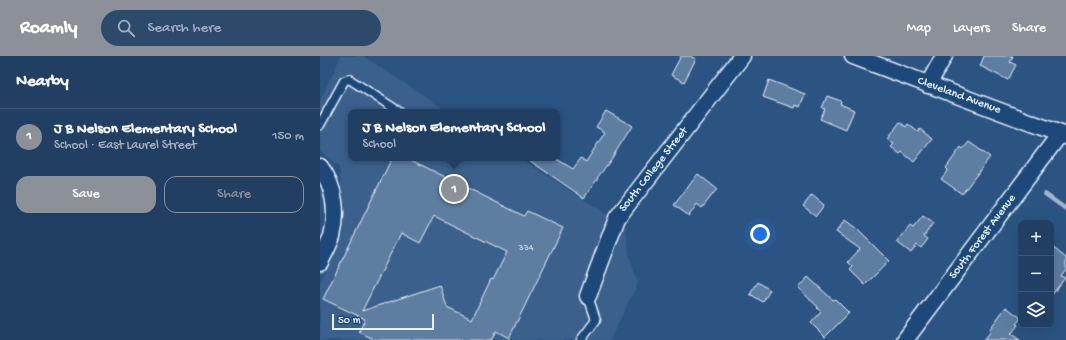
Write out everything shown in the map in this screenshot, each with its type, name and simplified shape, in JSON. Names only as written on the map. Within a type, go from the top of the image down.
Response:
[{"type":"street","name":"South College Street","points":[[588,296],[616,218],[742,56]]},
{"type":"street","name":"Cleveland Avenue","points":[[853,56],[1063,135]]},
{"type":"street","points":[[928,85],[944,56]]},
{"type":"street","name":"South Forest Avenue","points":[[905,340],[1063,135]]},
{"type":"street","points":[[320,167],[331,189],[335,207],[332,237],[323,257]]},
{"type":"lane","points":[[320,125],[346,79],[349,79],[395,109]]},
{"type":"lane","points":[[581,340],[596,320],[588,296]]},
{"type":"shaded area","points":[[341,56],[363,56],[444,109],[348,109],[348,161],[525,161],[626,227],[629,255],[638,283],[610,340],[320,340],[320,282],[339,243],[344,210],[339,167],[320,151],[320,101]]},
{"type":"building","points":[[681,56],[690,56],[696,59],[684,82],[671,75]]},
{"type":"building","points":[[984,56],[1013,56],[1010,62],[1016,65],[1008,80],[980,66]]},
{"type":"building","points":[[769,80],[805,94],[800,107],[795,105],[794,108],[763,97]]},
{"type":"building","points":[[827,96],[841,101],[840,104],[854,110],[846,130],[820,119],[825,109],[822,108]]},
{"type":"building","points":[[606,111],[632,126],[584,198],[530,161],[560,161],[573,169],[581,158],[586,162],[605,132],[596,127]]},
{"type":"building","points":[[900,122],[906,127],[908,124],[918,132],[920,129],[932,139],[914,162],[902,152],[900,154],[891,147],[894,144],[887,139]]},
{"type":"building","points":[[969,142],[990,157],[962,194],[941,179],[948,170],[946,168],[961,147],[963,149]]},
{"type":"building","points":[[391,161],[413,161],[524,216],[527,211],[563,228],[509,338],[496,331],[492,339],[489,340],[373,340],[372,338],[359,332],[365,319],[323,299]],"holes":[[[434,216],[507,252],[493,280],[491,279],[472,319],[447,307],[440,285],[362,311],[401,233],[420,243]]]},
{"type":"building","points":[[698,174],[717,189],[702,208],[697,204],[689,216],[674,205]]},
{"type":"building","points":[[812,195],[824,205],[816,216],[803,206]]},
{"type":"building","points":[[923,216],[933,223],[924,236],[928,239],[921,248],[917,245],[911,253],[897,242],[910,226],[913,228]]},
{"type":"building","points":[[845,220],[857,229],[889,261],[865,285],[850,270],[853,267],[848,262],[860,249],[836,232]]},
{"type":"building","points":[[1054,248],[1066,258],[1066,269],[1061,276],[1065,278],[1054,292]]},
{"type":"building","points":[[808,277],[833,300],[835,299],[849,313],[825,337],[811,323],[821,312],[817,308],[818,307],[798,288]]},
{"type":"building","points":[[758,282],[770,290],[763,302],[750,294]]},
{"type":"building","points":[[1006,307],[1018,316],[1018,322],[1016,324],[1018,325],[1011,334],[1020,340],[984,340],[991,331],[989,330]]},
{"type":"waterway","points":[[1045,194],[1066,209]]},
{"type":"place","name":"J B Nelson Elementary School","points":[[454,189]]}]
